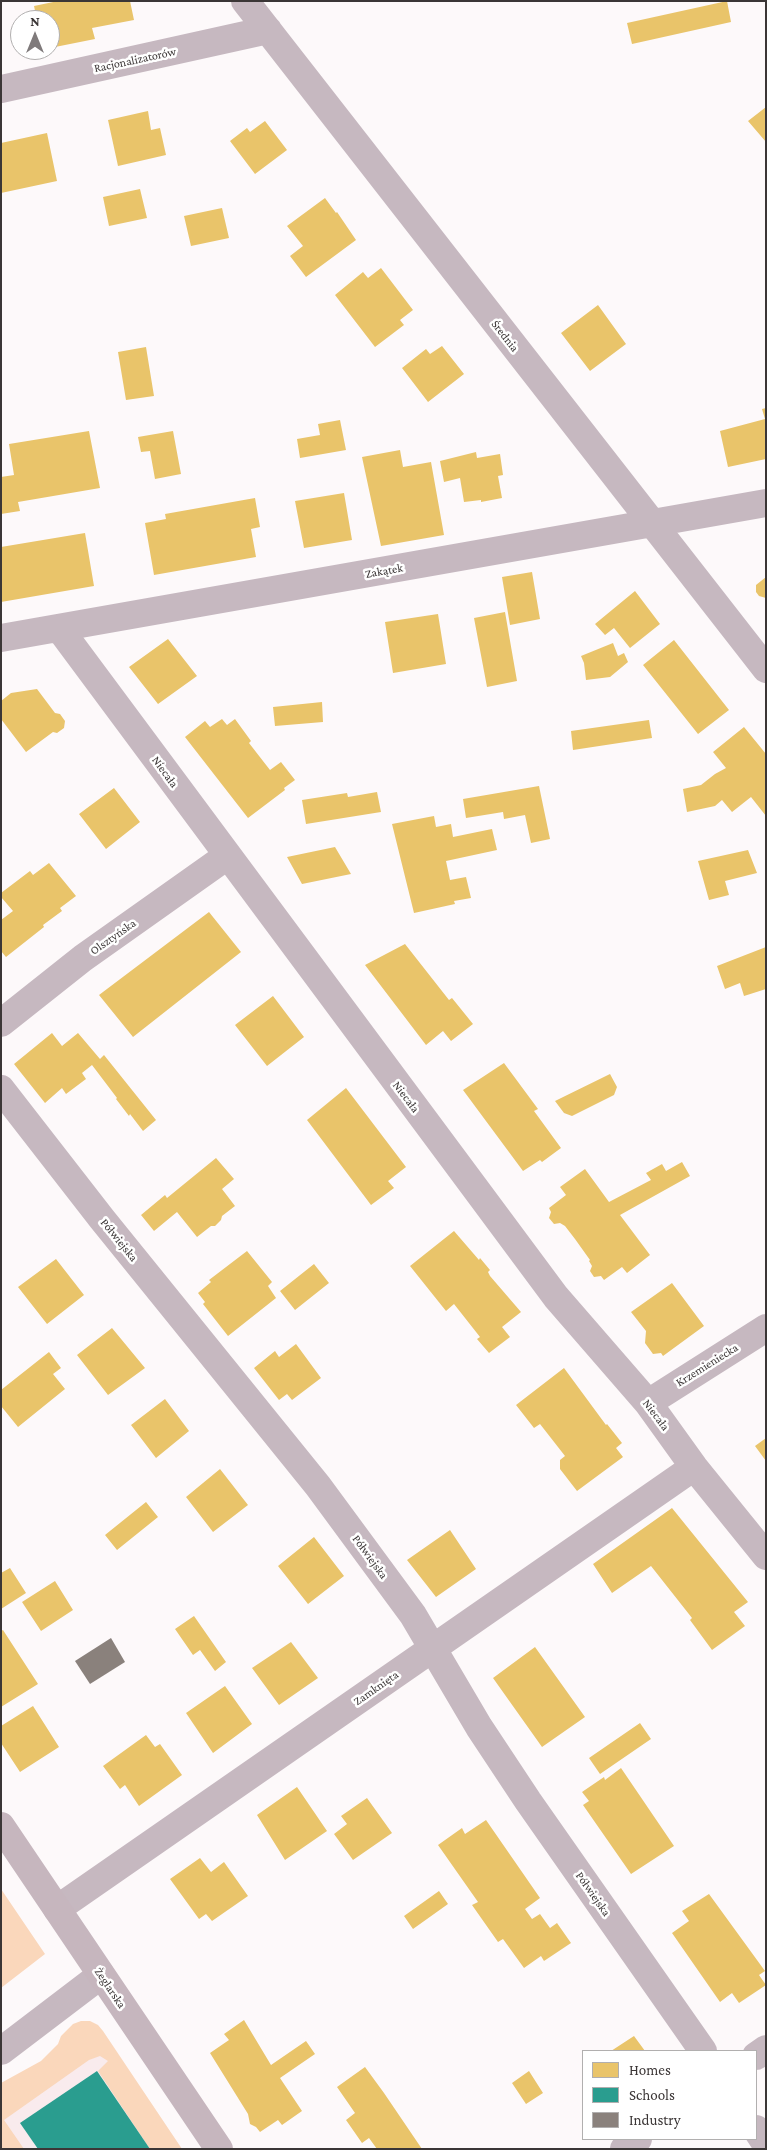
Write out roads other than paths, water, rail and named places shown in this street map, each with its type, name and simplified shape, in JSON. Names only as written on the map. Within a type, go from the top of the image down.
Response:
[{"type":"street","name":"Średnia","points":[[245,1],[651,524],[766,669]]},
{"type":"street","name":"Racjonalizatorów","points":[[1,89],[268,30]]},
{"type":"street","name":"Zakątek","points":[[1,638],[766,503]]},
{"type":"street","name":"Niecała","points":[[59,628],[556,1297],[648,1402],[694,1467],[766,1556]]},
{"type":"street","name":"Olsztyńska","points":[[1,1023],[82,958],[227,856]]},
{"type":"street","name":"Półwiejska","points":[[1,1089],[102,1219],[318,1486],[413,1615],[479,1727],[528,1801],[702,2050]]},
{"type":"street","name":"Krzemieniecka","points":[[648,1402],[766,1328]]},
{"type":"street","name":"Zamknięta","points":[[57,1909],[694,1467]]},
{"type":"street","name":"Żeglarska","points":[[1,1826],[219,2149]]},
{"type":"street","points":[[1,2051],[102,1975]]},
{"type":"street","points":[[757,2130],[766,2144]]},
{"type":"street","points":[[624,2149],[637,2140]]}]
